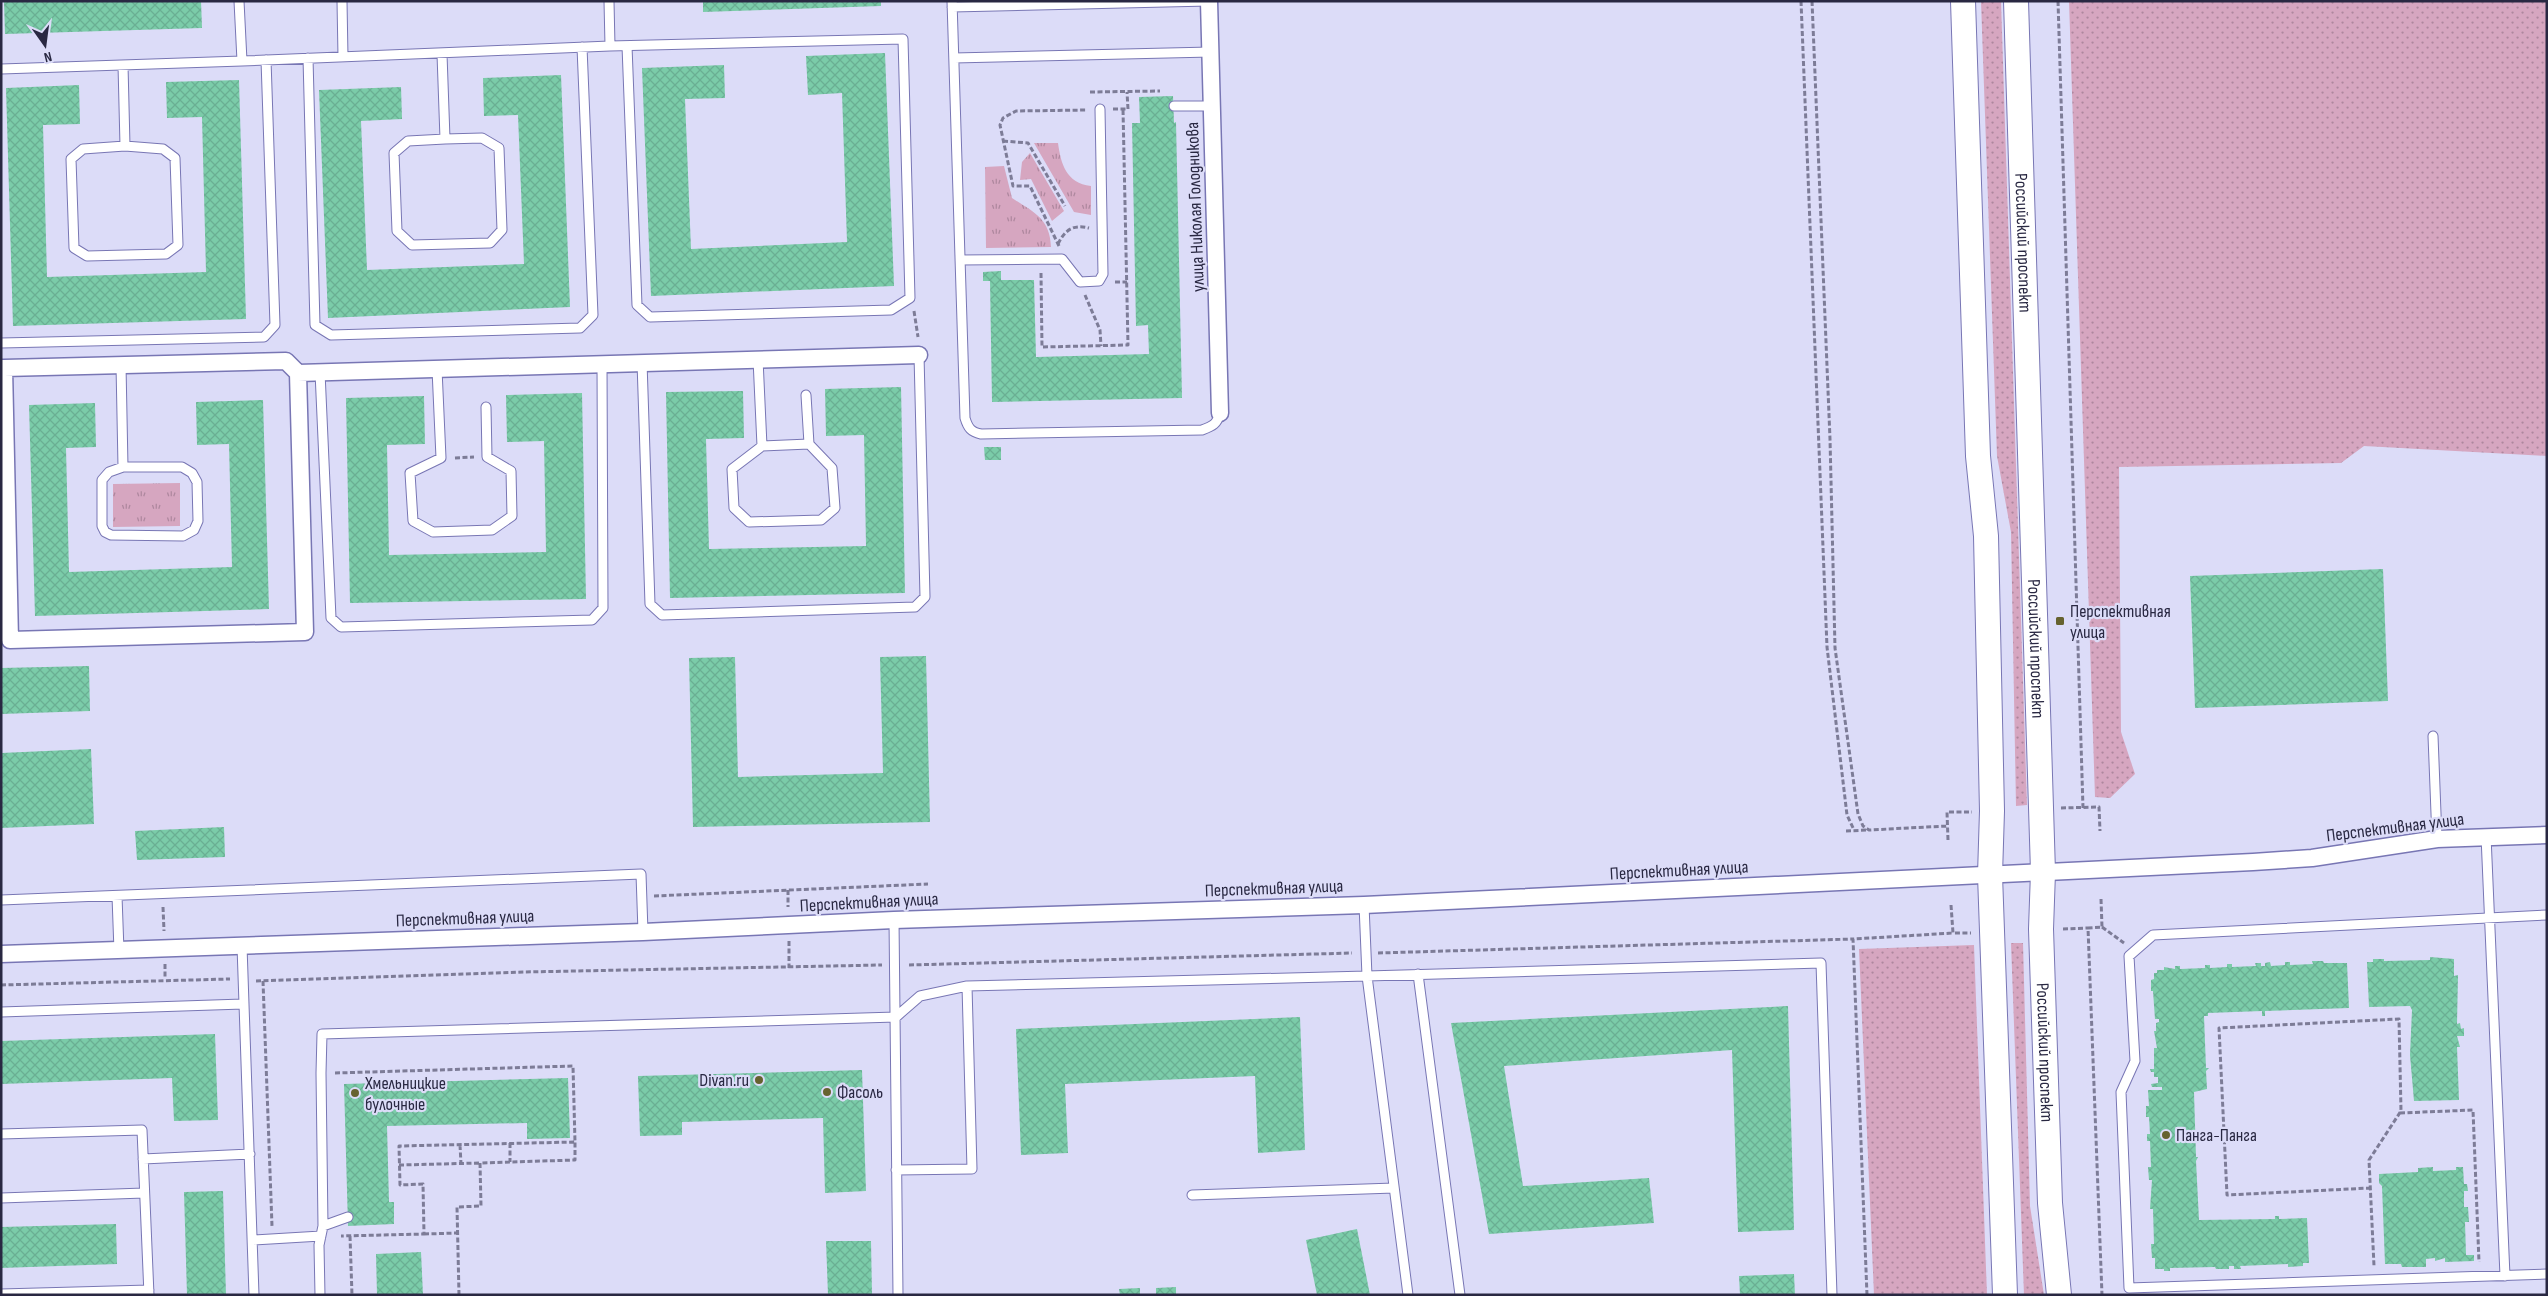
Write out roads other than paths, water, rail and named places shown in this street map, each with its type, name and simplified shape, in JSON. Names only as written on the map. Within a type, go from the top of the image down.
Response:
[{"type":"main road","points":[[1962,1],[1978,456],[1986,536],[1992,811],[1990,875],[2005,1295]]},
{"type":"main road","name":"Российский проспект","points":[[2016,1],[2043,872],[2041,929],[2050,1203],[2060,1295]]},
{"type":"street","name":"улица Николая Голодникова","points":[[1209,1],[1220,412]]},
{"type":"street","points":[[298,373],[919,355]]},
{"type":"street","points":[[286,361],[298,373],[304,632],[10,640],[2,368],[286,361]]},
{"type":"street","name":"Перспективная улица","points":[[1,954],[643,932],[894,920],[1364,905],[2312,858],[2437,839],[2547,835]]},
{"type":"lane","points":[[239,1],[242,61]]},
{"type":"lane","points":[[342,1],[343,57]]},
{"type":"lane","points":[[609,1],[610,46]]},
{"type":"lane","points":[[1209,1],[952,4],[964,418],[967,426],[973,433],[1202,430],[1213,426],[1218,420],[1220,412]]},
{"type":"lane","points":[[1,69],[442,54],[610,46],[903,39],[910,298],[891,310],[650,317],[637,305],[627,46]]},
{"type":"lane","points":[[308,58],[315,325],[331,336],[580,328],[593,315],[582,47]]},
{"type":"lane","points":[[954,58],[1211,52]]},
{"type":"lane","points":[[442,54],[445,139]]},
{"type":"lane","points":[[1,343],[264,337],[270,331],[275,325],[266,60]]},
{"type":"lane","points":[[123,65],[125,146]]},
{"type":"lane","points":[[1174,106],[1212,106]]},
{"type":"lane","points":[[960,260],[1062,259],[1080,282],[1094,282],[1102,278],[1100,109]]},
{"type":"lane","points":[[482,138],[499,148],[502,230],[490,243],[412,245],[397,231],[394,154],[408,140],[445,139],[482,138]]},
{"type":"lane","points":[[125,146],[163,149],[175,158],[178,245],[166,254],[87,256],[74,248],[71,159],[83,149],[125,146]]},
{"type":"lane","points":[[642,362],[650,604],[662,615],[915,607],[925,597],[919,355]]},
{"type":"lane","points":[[758,359],[762,446]]},
{"type":"lane","points":[[320,372],[331,618],[341,627],[583,621],[592,620],[603,608],[602,363]]},
{"type":"lane","points":[[121,365],[123,467]]},
{"type":"lane","points":[[437,369],[441,458],[410,473],[412,521],[433,532],[492,530],[512,516],[510,471],[487,457],[486,407]]},
{"type":"lane","points":[[806,395],[809,444],[832,468],[835,508],[821,520],[749,522],[734,508],[732,469],[762,446],[809,444]]},
{"type":"lane","points":[[123,467],[182,467],[192,473],[197,482],[198,520],[194,530],[183,536],[111,535],[105,532],[102,526],[102,480],[109,472],[123,467]]},
{"type":"lane","points":[[2433,736],[2437,839]]},
{"type":"lane","points":[[2486,836],[2488,920],[2505,1276]]},
{"type":"lane","points":[[1,900],[641,874],[643,932]]},
{"type":"lane","points":[[117,896],[119,951]]},
{"type":"lane","points":[[1364,905],[1367,976],[1408,1295]]},
{"type":"lane","points":[[2547,915],[2488,920],[2153,935],[2129,956],[2135,1061],[2121,1092],[2129,1291],[2375,1279],[2547,1274]]},
{"type":"lane","points":[[894,920],[898,1295]]},
{"type":"lane","points":[[242,946],[254,1295]]},
{"type":"lane","points":[[320,1295],[319,1246],[323,1226],[322,1034],[896,1017],[920,996],[967,986],[1821,963],[1832,1295]]},
{"type":"lane","points":[[1418,974],[1460,1295]]},
{"type":"lane","points":[[896,1170],[972,1169],[967,986]]},
{"type":"lane","points":[[1,1012],[243,1004]]},
{"type":"lane","points":[[1,1134],[142,1130],[149,1292],[1,1294]]},
{"type":"lane","points":[[143,1159],[250,1154]]},
{"type":"lane","points":[[1192,1195],[1394,1188]]},
{"type":"lane","points":[[1,1198],[144,1193]]},
{"type":"lane","points":[[323,1226],[348,1217]]},
{"type":"lane","points":[[252,1240],[321,1236]]},
{"type":"place","name":"Перспективная улица","points":[[2060,621]]},
{"type":"place","name":"Divan.ru","points":[[759,1080]]},
{"type":"place","name":"Фасоль","points":[[827,1092]]},
{"type":"place","name":"Хмельницкие булочные","points":[[355,1093]]},
{"type":"place","name":"Панга-Панга","points":[[2166,1135]]}]
